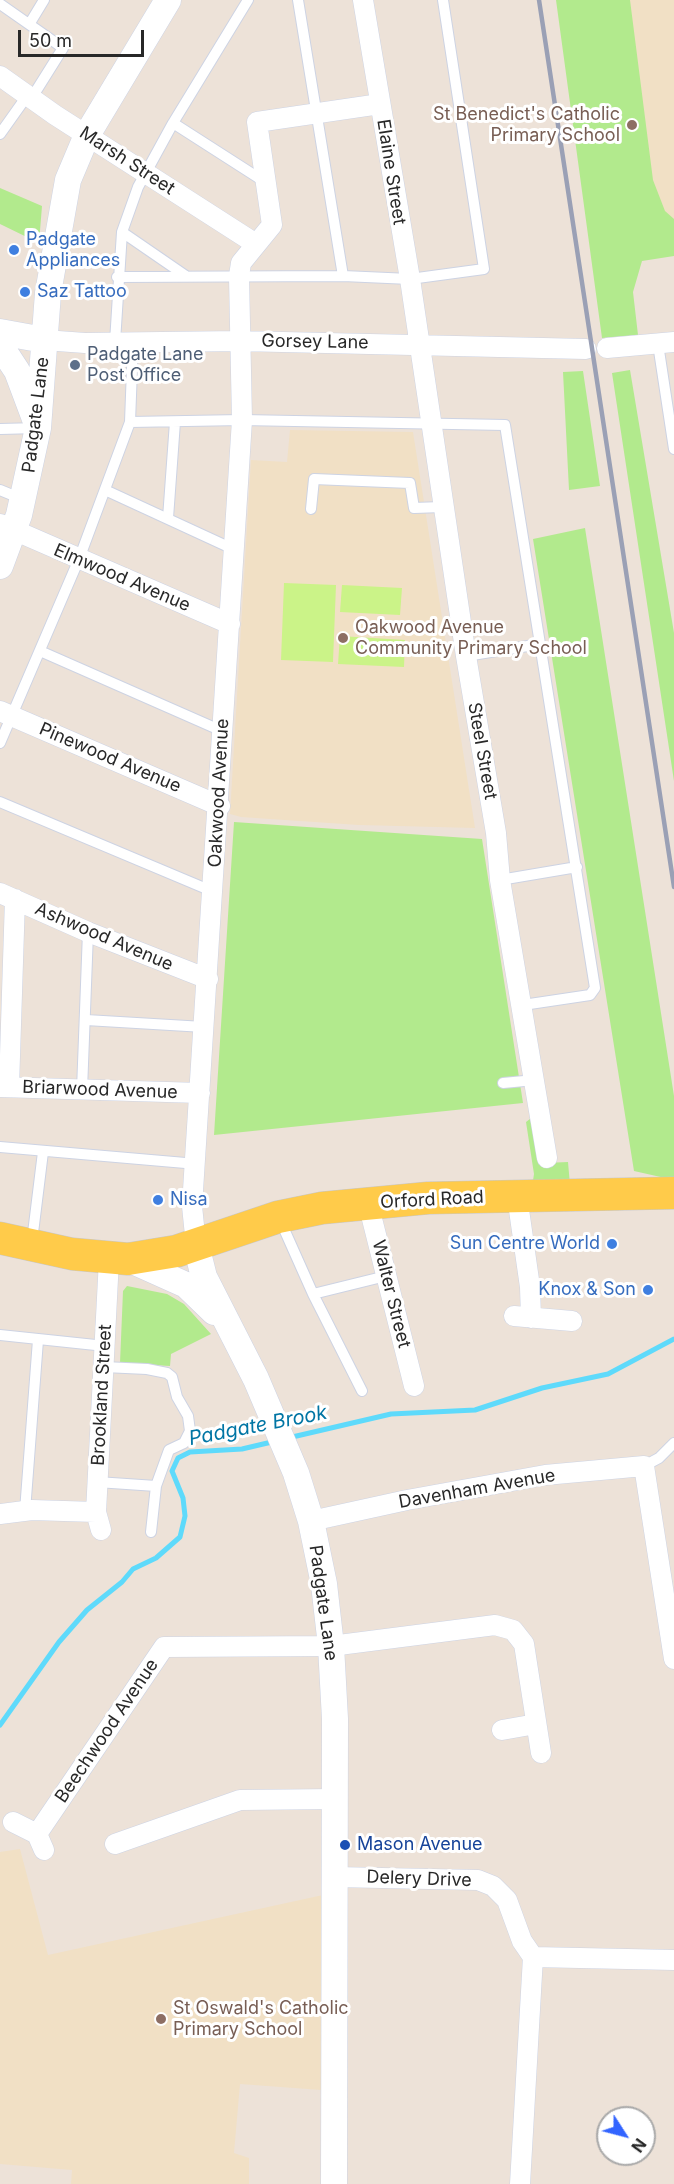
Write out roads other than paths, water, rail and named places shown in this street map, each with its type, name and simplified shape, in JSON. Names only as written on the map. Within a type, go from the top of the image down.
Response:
[{"type":"main road","name":"Orford Road","points":[[196,1245],[279,1216],[368,1203],[517,1196],[674,1193]]},
{"type":"main road","points":[[0,1238],[31,1246],[118,1259],[196,1245]]},
{"type":"street","points":[[44,340],[48,293],[63,201],[76,158],[87,135],[168,0]]},
{"type":"street","name":"Elaine Street","points":[[363,0],[419,344]]},
{"type":"street","name":"Marsh Street","points":[[0,76],[146,174],[256,244]]},
{"type":"street","points":[[240,276],[241,262],[272,225],[257,123],[316,116],[380,104]]},
{"type":"street","name":"Oakwood Avenue","points":[[196,1245],[192,1206],[197,1164],[220,806],[222,731],[242,420],[239,341],[240,276]]},
{"type":"street","name":"Padgate Lane","points":[[0,332],[44,340],[38,428],[23,500],[7,527],[0,566]]},
{"type":"street","name":"Gorsey Lane","points":[[44,340],[239,341],[586,349]]},
{"type":"street","points":[[607,348],[666,343]]},
{"type":"street","name":"Steel Street","points":[[419,344],[465,656],[496,833],[500,880],[523,1005],[547,1158]]},
{"type":"street","points":[[0,345],[17,371],[38,428]]},
{"type":"street","name":"Elmwood Avenue","points":[[7,527],[230,624]]},
{"type":"street","name":"Pinewood Avenue","points":[[6,713],[220,806]]},
{"type":"street","points":[[5,1087],[7,896]]},
{"type":"street","name":"Ashwood Avenue","points":[[7,896],[88,932],[208,979]]},
{"type":"street","name":"Briarwood Avenue","points":[[5,1087],[200,1093]]},
{"type":"street","points":[[517,1196],[530,1287],[522,1317],[572,1321]]},
{"type":"street","name":"Walter Street","points":[[368,1203],[414,1386]]},
{"type":"street","name":"Padgate Lane","points":[[196,1245],[204,1277],[283,1439],[311,1521],[324,1584],[331,1646],[335,1799],[334,2184]]},
{"type":"street","points":[[118,1259],[186,1285],[203,1299],[231,1332]]},
{"type":"street","name":"Brookland Street","points":[[25,1511],[99,1521],[97,1482],[105,1346],[118,1259]]},
{"type":"street","points":[[644,1466],[674,1659]]},
{"type":"street","name":"Davenham Avenue","points":[[311,1521],[406,1500],[545,1475],[644,1466]]},
{"type":"street","points":[[0,1514],[25,1511]]},
{"type":"street","points":[[331,1646],[495,1625],[513,1630],[524,1644],[541,1754]]},
{"type":"street","name":"Beechwood Avenue","points":[[13,1822],[41,1842],[164,1647],[331,1646]]},
{"type":"street","points":[[502,1730],[536,1724]]},
{"type":"street","points":[[115,1844],[240,1800],[335,1799]]},
{"type":"street","name":"Delery Drive","points":[[334,1877],[478,1880],[493,1886],[507,1900],[522,1941],[533,1957]]},
{"type":"street","points":[[520,2184],[533,1957],[674,1960]]},
{"type":"lane","points":[[30,23],[44,0]]},
{"type":"lane","points":[[0,743],[6,713],[40,651],[79,559],[130,422],[117,277],[122,232],[146,174],[173,123],[248,0]]},
{"type":"lane","points":[[298,0],[343,276]]},
{"type":"lane","points":[[117,277],[343,276],[410,279],[484,269],[443,0]]},
{"type":"lane","points":[[0,4],[63,48],[0,134]]},
{"type":"lane","points":[[173,123],[265,182]]},
{"type":"lane","points":[[122,232],[187,276]]},
{"type":"lane","points":[[666,343],[674,449]]},
{"type":"lane","points":[[130,422],[242,420],[505,425],[596,988],[590,995],[523,1005]]},
{"type":"lane","points":[[168,518],[175,422]]},
{"type":"lane","points":[[0,429],[38,428]]},
{"type":"lane","points":[[311,509],[314,479],[410,483],[414,508],[442,507]]},
{"type":"lane","points":[[0,489],[23,500]]},
{"type":"lane","points":[[105,490],[233,549]]},
{"type":"lane","points":[[465,656],[540,644]]},
{"type":"lane","points":[[40,651],[222,731]]},
{"type":"lane","points":[[0,802],[214,892]]},
{"type":"lane","points":[[500,880],[577,867]]},
{"type":"lane","points":[[82,1090],[88,932]]},
{"type":"lane","points":[[86,1020],[204,1027]]},
{"type":"lane","points":[[503,1083],[535,1080]]},
{"type":"lane","points":[[0,1147],[197,1164]]},
{"type":"lane","points":[[31,1246],[43,1152]]},
{"type":"lane","points":[[279,1216],[313,1294],[362,1391]]},
{"type":"lane","points":[[313,1294],[386,1276]]},
{"type":"lane","points":[[0,1335],[105,1346]]},
{"type":"lane","points":[[25,1511],[38,1340]]},
{"type":"lane","points":[[104,1367],[147,1369],[167,1373],[172,1377],[177,1397],[188,1416],[190,1431],[184,1443],[169,1450],[156,1486],[151,1532]]},
{"type":"lane","points":[[644,1466],[659,1458],[674,1443]]},
{"type":"lane","points":[[97,1482],[156,1486]]},
{"type":"waterway","name":"Padgate Brook","points":[[288,1438],[391,1414],[475,1410],[542,1388],[608,1374],[674,1339]]},
{"type":"waterway","name":"Padgate Brook","points":[[0,1725],[59,1642],[87,1610],[122,1582],[133,1569],[156,1558],[180,1537],[185,1516],[183,1498],[172,1471],[178,1458],[190,1452],[242,1449],[276,1441]]},
{"type":"railway","points":[[539,0],[674,887]]},
{"type":"place","name":"St Benedict's Catholic Primary School","points":[[632,125]]},
{"type":"place","name":"Padgate Appliances","points":[[14,250]]},
{"type":"place","name":"Saz Tattoo","points":[[25,292]]},
{"type":"place","name":"Padgate Lane Post Office","points":[[75,365]]},
{"type":"place","name":"Oakwood Avenue Community Primary School","points":[[343,638]]},
{"type":"place","name":"Nisa","points":[[158,1200]]},
{"type":"place","name":"Sun Centre World","points":[[612,1244]]},
{"type":"place","name":"Knox & Son","points":[[648,1290]]},
{"type":"place","name":"Mason Avenue","points":[[345,1845]]},
{"type":"place","name":"St Oswald's Catholic Primary School","points":[[161,2019]]}]
